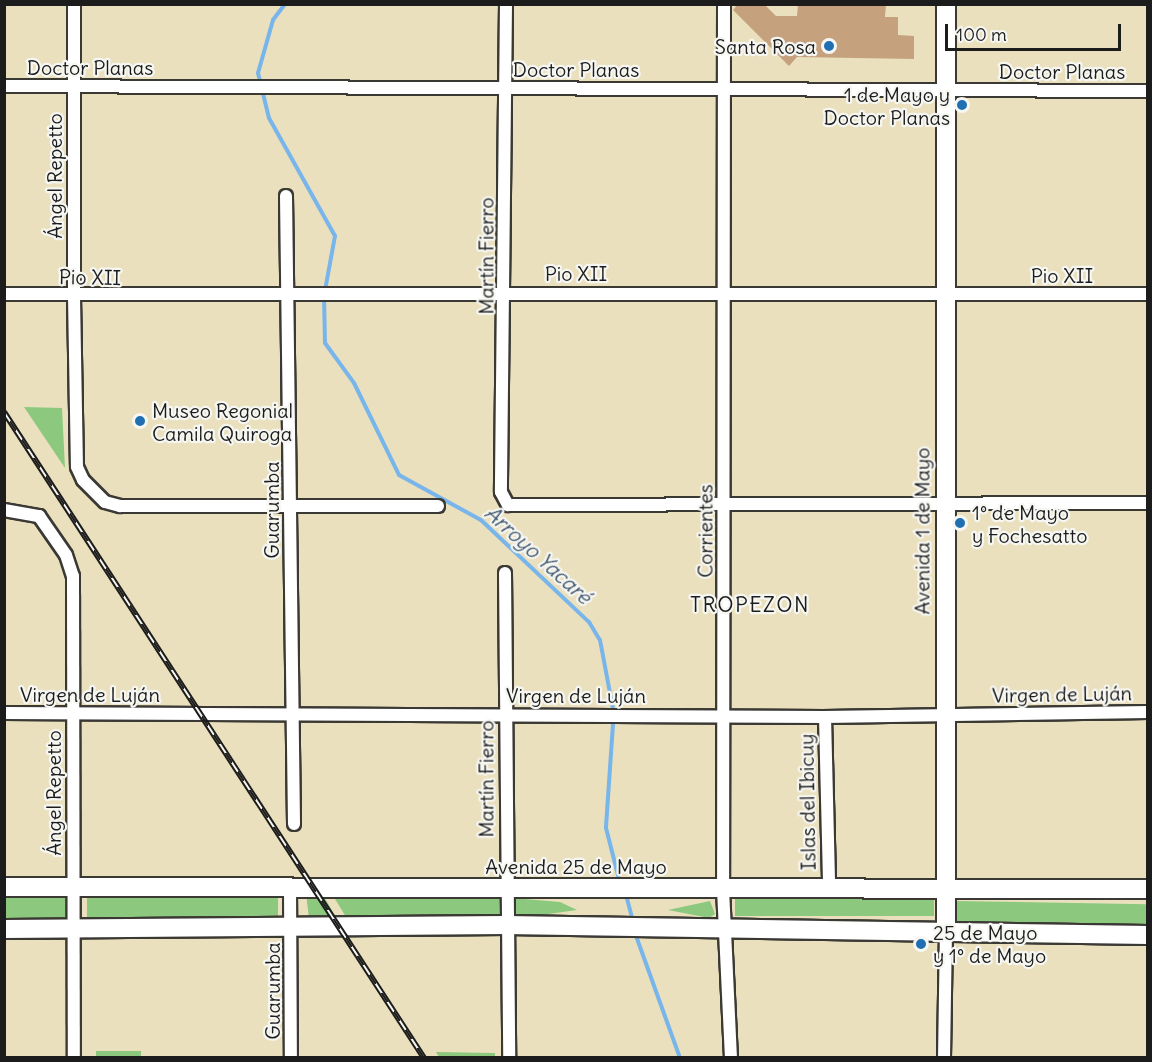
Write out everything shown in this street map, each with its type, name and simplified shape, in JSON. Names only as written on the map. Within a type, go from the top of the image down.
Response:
[{"type":"main road","name":"Avenida 1 de Mayo","points":[[946,4],[947,294],[944,715],[946,932]]},
{"type":"main road","name":"Avenida 25 de Mayo","points":[[4,887],[506,891],[723,890],[829,885],[945,889],[1148,890]]},
{"type":"main road","points":[[4,929],[506,925],[651,930],[1148,935]]},
{"type":"street","name":"Ángel Repetto","points":[[74,4],[74,297],[77,467],[94,493],[120,506],[291,508]]},
{"type":"street","name":"Martín Fierro","points":[[506,4],[505,292],[501,492],[508,505],[725,508]]},
{"type":"street","name":"Corrientes","points":[[724,4],[726,90],[723,890],[731,1058]]},
{"type":"street","name":"Doctor Planas","points":[[4,86],[1148,91]]},
{"type":"street","name":"Guarumba","points":[[286,196],[294,824]]},
{"type":"street","name":"Pio XII","points":[[4,294],[74,297],[288,297],[505,292],[1148,294]]},
{"type":"street","points":[[725,508],[1148,504]]},
{"type":"street","points":[[291,508],[438,506]]},
{"type":"street","name":"Ángel Repetto","points":[[4,510],[27,510],[51,529],[73,576],[74,1058]]},
{"type":"street","name":"Martín Fierro","points":[[505,573],[506,925],[509,1058]]},
{"type":"street","name":"Virgen de Luján","points":[[4,713],[825,717],[1148,712]]},
{"type":"street","name":"Islas del Ibicuy","points":[[825,717],[829,885]]},
{"type":"street","name":"Guarumba","points":[[290,888],[291,1058]]},
{"type":"street","name":"Avenida 1 de Mayo","points":[[944,1058],[946,932]]},
{"type":"green space","points":[[24,407],[62,408],[65,468]]},
{"type":"green space","points":[[320,890],[337,919],[309,919],[306,893]]},
{"type":"green space","points":[[332,894],[502,894],[502,915],[346,917]]},
{"type":"green space","points":[[735,894],[934,894],[934,916],[735,916]]},
{"type":"green space","points":[[5,895],[65,895],[65,920],[5,920]]},
{"type":"green space","points":[[87,897],[278,897],[278,919],[87,919]]},
{"type":"green space","points":[[513,898],[560,902],[577,910],[513,919]]},
{"type":"green space","points":[[710,901],[715,914],[709,918],[668,910]]},
{"type":"green space","points":[[955,901],[1147,904],[1147,924],[955,921]]},
{"type":"green space","points":[[96,1051],[141,1051],[141,1057],[96,1057]]},
{"type":"green space","points":[[436,1052],[495,1053],[495,1057],[439,1057]]},
{"type":"building","name":"Santa Rosa","points":[[738,4],[764,4],[776,16],[797,16],[798,4],[886,4],[885,17],[898,17],[898,35],[914,36],[914,59],[797,57],[789,66],[733,10]]},
{"type":"waterway","name":"Arroyo Yacaré","points":[[285,4],[273,20],[258,73],[269,118],[335,236],[324,296],[325,343],[354,383],[399,475],[481,520],[589,622],[600,640],[613,709]]},
{"type":"waterway","name":"Arroyo Yacaré","points":[[613,724],[606,828],[620,883]]},
{"type":"waterway","name":"Arroyo Yacaré","points":[[626,895],[633,922]]},
{"type":"waterway","name":"Arroyo Yacaré","points":[[635,933],[680,1058]]},
{"type":"railway","points":[[4,412],[424,1058]]},
{"type":"place","name":"Santa Rosa","points":[[829,46]]},
{"type":"place","name":"1 de Mayo y Doctor Planas","points":[[962,105]]},
{"type":"place","name":"Museo Regonial Camila Quiroga","points":[[140,421]]},
{"type":"place","name":"1º de Mayo y Fochesatto","points":[[960,523]]},
{"type":"place","name":"25 de Mayo y 1º de Mayo","points":[[921,944]]},
{"type":"district","name":"TROPEZON","points":[[750,605]]}]
